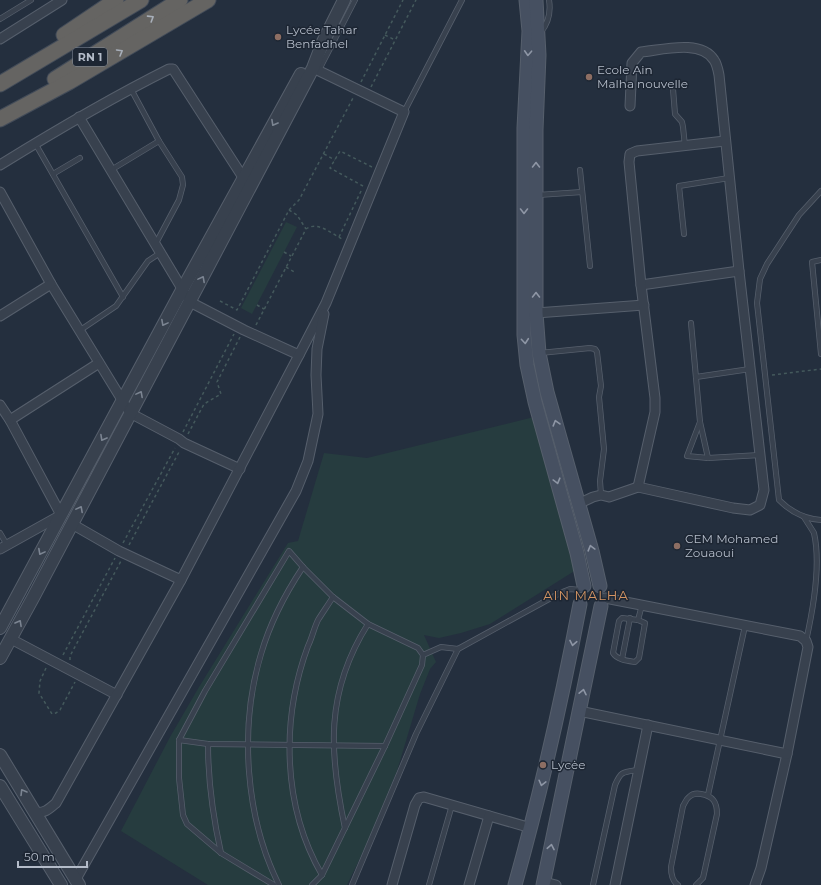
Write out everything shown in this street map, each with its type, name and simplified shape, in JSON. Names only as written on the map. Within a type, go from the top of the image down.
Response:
[{"type":"highway","points":[[0,80],[116,0]]},
{"type":"highway","name":"RN 1","points":[[0,84],[141,0]]},
{"type":"highway","name":"RN 1","points":[[0,114],[180,0]]},
{"type":"highway","points":[[0,119],[69,82],[208,0]]},
{"type":"main road","points":[[515,885],[531,828],[563,692],[580,604],[578,600],[582,588],[577,553],[535,402],[527,365],[524,335],[524,128],[529,31],[526,0]]},
{"type":"main road","points":[[536,0],[539,55],[536,130],[536,313],[539,353],[547,392],[592,551],[602,597],[565,777],[548,884]]},
{"type":"main road","points":[[582,588],[592,583],[602,597]]},
{"type":"main road","points":[[580,604],[590,610],[598,609],[602,597]]},
{"type":"street","points":[[0,39],[62,0]]},
{"type":"street","points":[[0,658],[190,302],[247,183],[307,64],[323,42],[344,0]]},
{"type":"street","points":[[0,628],[182,290],[316,69],[323,42]]},
{"type":"street","points":[[578,504],[601,495],[609,497],[638,487],[733,508],[750,510],[760,505],[764,490],[739,271],[719,75],[715,61],[707,52],[696,48],[686,47],[641,52],[632,63],[630,106]]},
{"type":"street","points":[[0,165],[130,88],[169,69],[173,69],[247,183]]},
{"type":"street","points":[[35,812],[41,813],[48,810],[56,803],[181,580],[240,469],[326,302],[404,112],[316,69]]},
{"type":"street","points":[[79,117],[190,302],[299,355]]},
{"type":"street","points":[[638,487],[654,412],[655,398],[641,285],[629,162],[630,154],[637,151],[725,141]]},
{"type":"street","points":[[0,192],[51,284],[130,413],[182,441],[240,469]]},
{"type":"street","points":[[641,285],[739,271]]},
{"type":"street","points":[[0,316],[51,284]]},
{"type":"street","points":[[0,754],[78,882],[296,491],[308,461],[318,414],[316,374],[317,349],[326,302]]},
{"type":"street","points":[[536,313],[644,305]]},
{"type":"street","points":[[10,420],[99,363]]},
{"type":"street","points":[[0,405],[10,420],[61,514]]},
{"type":"street","points":[[4,547],[61,514]]},
{"type":"street","points":[[72,524],[122,552],[181,580]]},
{"type":"street","points":[[602,597],[800,636],[806,641],[808,647],[786,754],[761,868],[755,885]]},
{"type":"street","points":[[10,638],[117,695]]},
{"type":"street","points":[[579,711],[786,754]]},
{"type":"street","points":[[615,885],[648,725]]},
{"type":"street","points":[[0,786],[61,885]]},
{"type":"street","points":[[392,885],[418,798],[424,797],[531,828]]},
{"type":"street","points":[[469,885],[489,816]]},
{"type":"lane","points":[[0,19],[31,0]]},
{"type":"lane","points":[[316,69],[355,0]]},
{"type":"lane","points":[[404,112],[462,0]]},
{"type":"lane","points":[[538,35],[545,27],[548,19],[550,10],[549,0]]},
{"type":"lane","points":[[130,88],[159,141],[182,178],[183,185],[178,200],[155,245]]},
{"type":"lane","points":[[672,89],[675,114],[682,122],[684,127],[685,146]]},
{"type":"lane","points":[[111,170],[159,141]]},
{"type":"lane","points":[[36,143],[123,297]]},
{"type":"lane","points":[[53,174],[80,158]]},
{"type":"lane","points":[[580,170],[590,266]]},
{"type":"lane","points":[[684,234],[679,186],[729,178]]},
{"type":"lane","points":[[821,191],[799,215],[767,264],[760,279],[757,303],[779,500],[790,510],[804,517],[821,520]]},
{"type":"lane","points":[[536,196],[582,192]]},
{"type":"lane","points":[[80,331],[116,306],[148,261],[160,253]]},
{"type":"lane","points":[[821,260],[812,262],[821,354]]},
{"type":"lane","points":[[691,323],[700,422],[708,458]]},
{"type":"lane","points":[[539,353],[590,348],[595,349],[597,352],[601,386],[599,397],[604,449],[600,481],[601,495]]},
{"type":"lane","points":[[696,377],[750,369]]},
{"type":"lane","points":[[700,422],[687,456],[708,458],[760,455]]},
{"type":"lane","points":[[804,517],[814,534],[819,554],[818,587],[806,641]]},
{"type":"lane","points":[[0,533],[4,547]]},
{"type":"lane","points":[[274,885],[221,853],[187,824],[183,816],[179,778],[179,740],[205,691],[289,551],[333,597],[368,624],[418,648],[423,655],[422,665],[385,746],[322,874],[312,885]]},
{"type":"lane","points":[[279,885],[270,869],[263,848],[251,792],[248,745],[250,715],[260,656],[281,604],[303,567]]},
{"type":"lane","points":[[352,885],[416,734],[458,649],[560,593],[570,589],[582,588]]},
{"type":"lane","points":[[322,874],[313,859],[303,833],[295,802],[289,745],[293,700],[302,663],[318,621],[333,597]]},
{"type":"lane","points":[[638,620],[642,605]]},
{"type":"lane","points":[[622,618],[638,620],[644,622],[646,625],[639,658],[635,662],[615,656],[613,653],[619,621],[622,618]]},
{"type":"lane","points":[[622,659],[630,618]]},
{"type":"lane","points":[[345,828],[338,796],[333,746],[333,726],[340,688],[357,642],[368,624]]},
{"type":"lane","points":[[708,795],[745,626]]},
{"type":"lane","points":[[423,655],[442,647],[458,649]]},
{"type":"lane","points":[[179,740],[208,744],[385,746]]},
{"type":"lane","points":[[208,744],[208,774],[211,801],[221,853]]},
{"type":"lane","points":[[593,885],[615,785],[619,775],[625,772],[638,770]]},
{"type":"lane","points":[[678,885],[675,883],[671,875],[671,867],[684,806],[688,798],[696,793],[708,795],[713,798],[717,806],[718,814],[703,878],[696,885]]},
{"type":"lane","points":[[429,885],[452,805]]},
{"type":"path","points":[[220,301],[237,310],[289,210],[299,200],[403,0]]},
{"type":"path","points":[[368,94],[416,0]]},
{"type":"path","points":[[385,35],[395,40]]},
{"type":"path","points":[[339,237],[364,186],[330,168],[340,151],[372,168]]},
{"type":"path","points":[[324,153],[335,160]]},
{"type":"path","points":[[289,210],[297,215],[306,229]]},
{"type":"path","points":[[71,663],[69,660],[70,656],[122,552],[182,441],[245,330],[264,309],[306,229],[310,226],[318,226],[350,243]]},
{"type":"path","points":[[284,252],[291,256]]},
{"type":"path","points":[[286,266],[296,273]]},
{"type":"path","points":[[257,305],[264,309]]},
{"type":"path","points":[[79,675],[60,710],[52,714],[39,693],[38,688],[40,681],[54,662],[122,552],[182,441],[204,404],[221,394],[217,382],[245,330]]},
{"type":"path","points":[[766,376],[821,369]]},
{"type":"green space","points":[[286,222],[297,227],[252,314],[241,308]]},
{"type":"green space","points":[[534,417],[576,570],[490,624],[439,638],[424,635],[436,662],[430,669],[420,694],[397,771],[366,846],[347,885],[208,885],[121,831],[170,737],[199,687],[288,543],[298,541],[324,453],[367,458]]},
{"type":"place","name":"Lycée Tahar Benfadhel","points":[[278,37]]},
{"type":"place","name":"Ecole Ain Malha nouvelle","points":[[589,77]]},
{"type":"place","name":"CEM Mohamed Zouaoui","points":[[677,546]]},
{"type":"place","name":"Lycėe","points":[[543,765]]},
{"type":"district","name":"AIN MALHA","points":[[586,595]]}]
